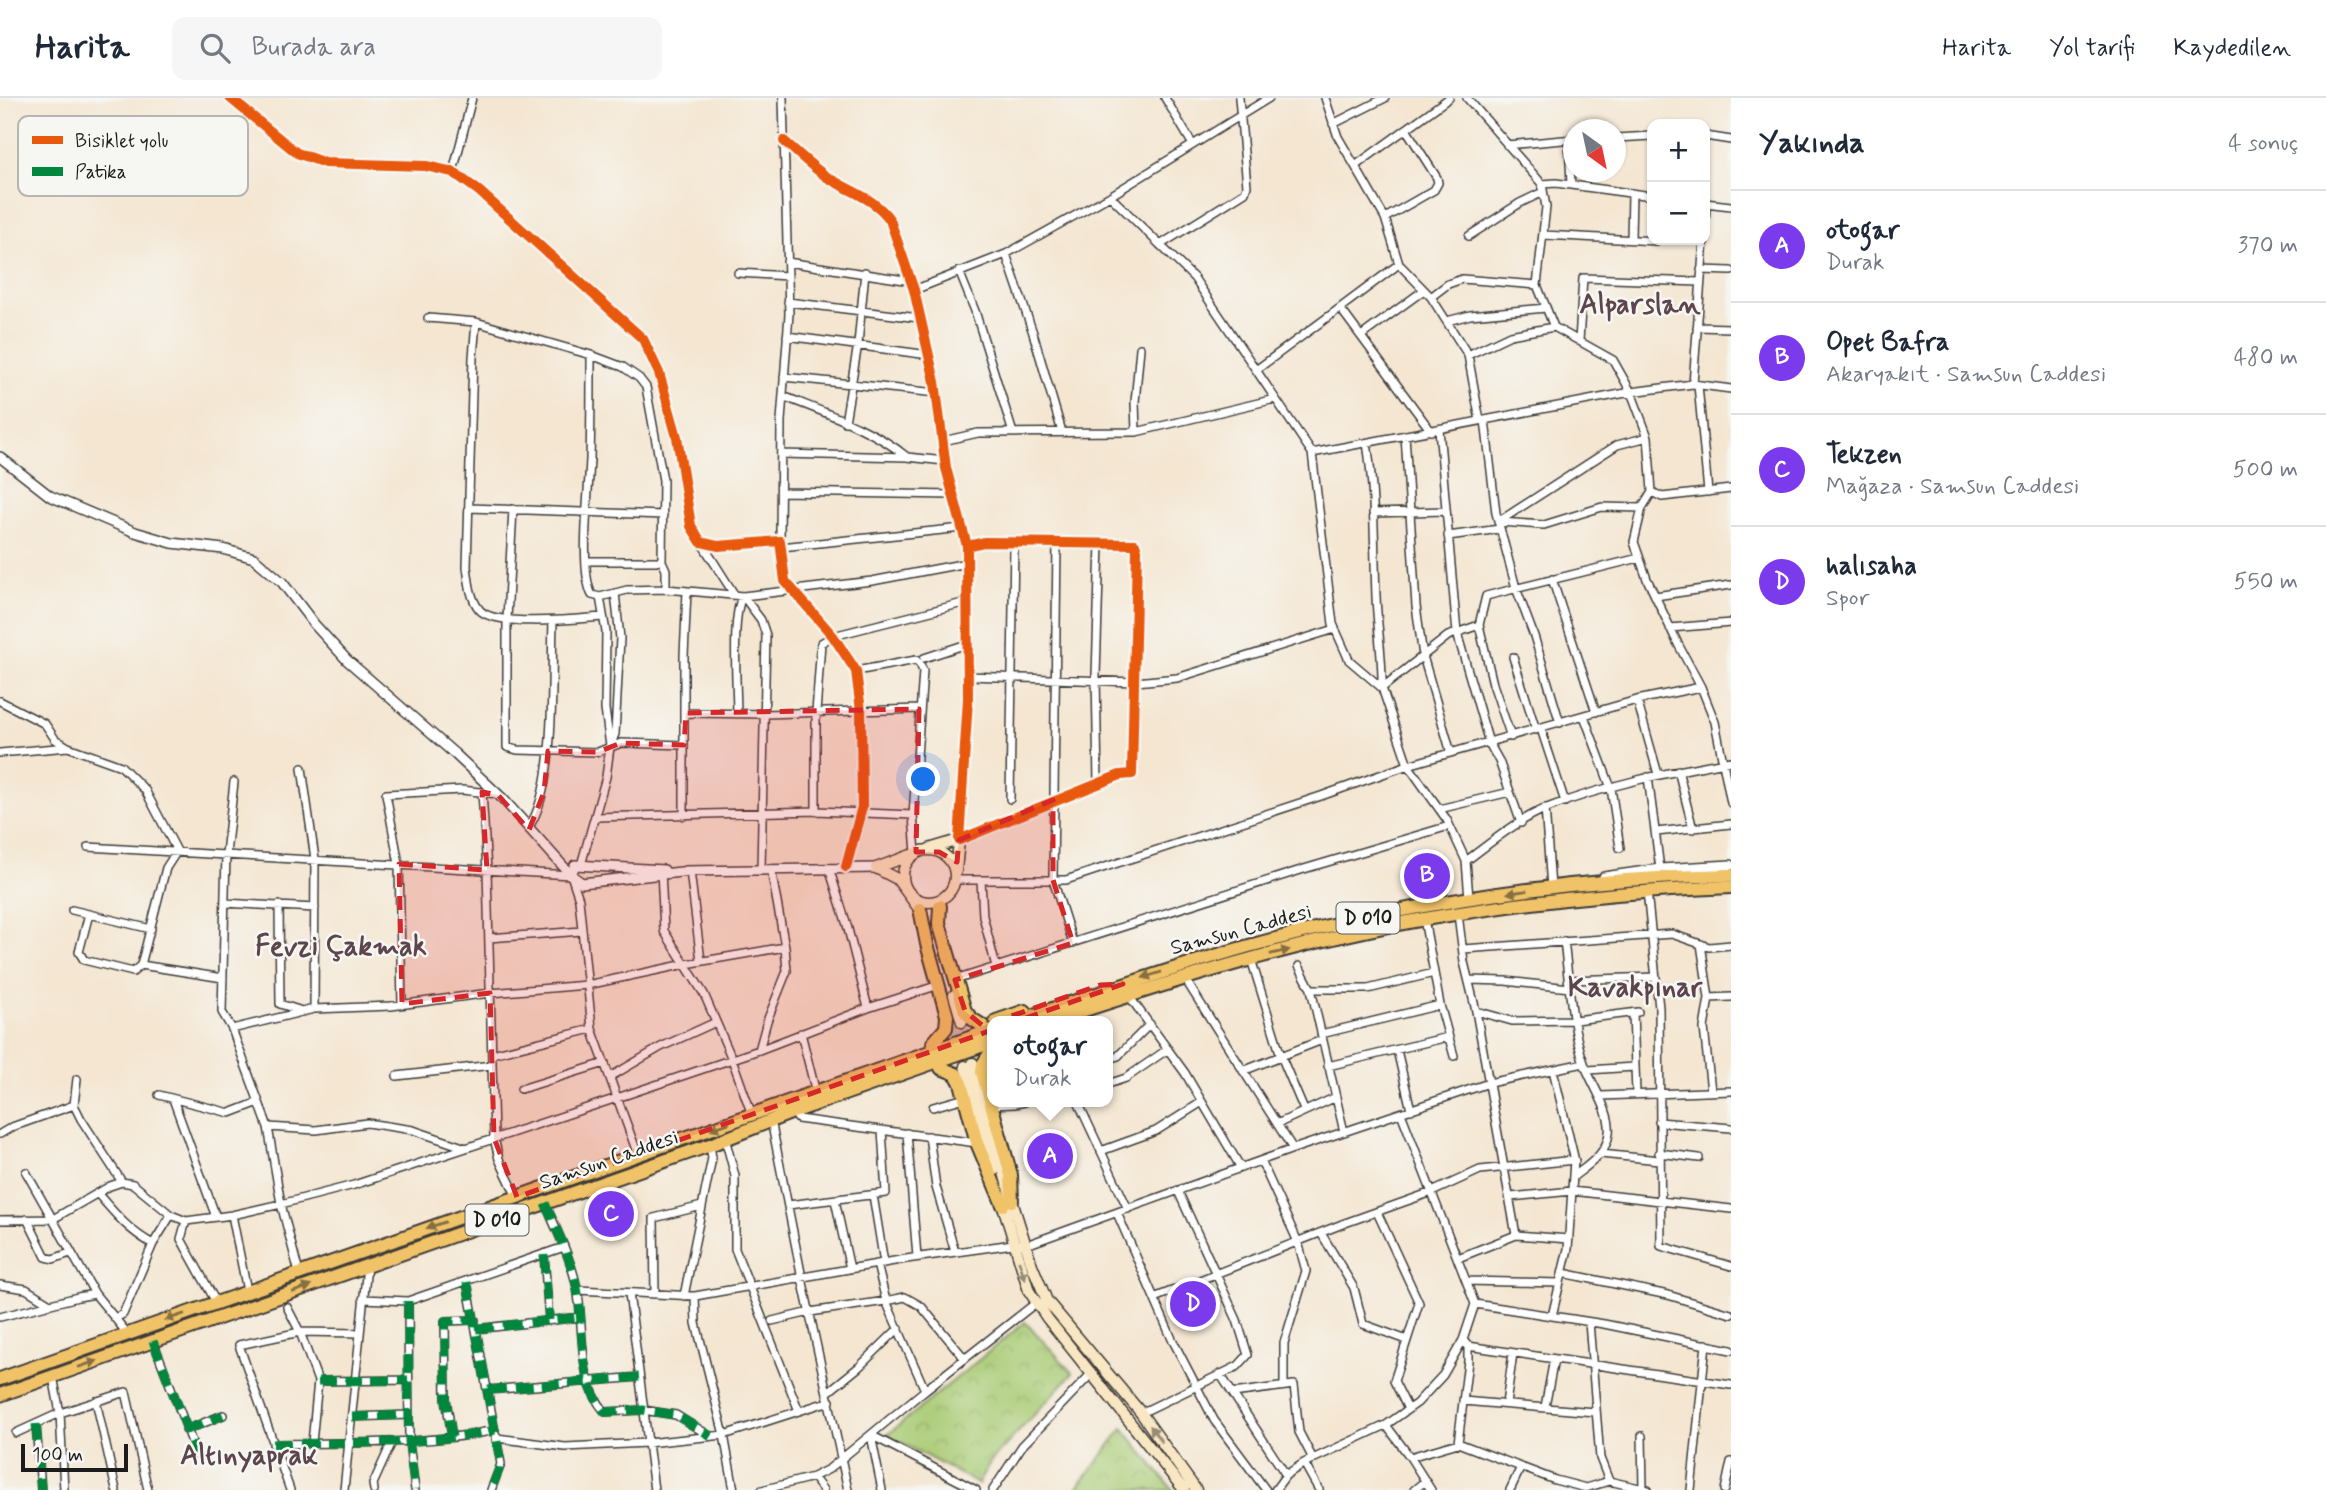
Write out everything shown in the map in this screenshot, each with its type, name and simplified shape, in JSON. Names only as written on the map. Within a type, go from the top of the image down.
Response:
[{"type":"highway","name":"Samsun Caddesi","points":[[1035,1016],[1126,990],[1294,934],[1469,898],[1570,885],[1662,877],[1731,875]]},
{"type":"highway","name":"Samsun Caddesi","points":[[1063,1016],[1126,990],[1185,979],[1251,959],[1424,919],[1595,896],[1731,887]]},
{"type":"highway","points":[[944,901],[939,923],[965,1011],[972,1019],[987,1024]]},
{"type":"highway","points":[[920,909],[947,1016],[946,1028],[933,1043]]},
{"type":"highway","points":[[1016,1016],[1100,985],[1126,990],[1119,1005],[1088,1016]]},
{"type":"highway","points":[[790,1107],[814,1085],[987,1026]]},
{"type":"highway","name":"Samsun Caddesi","points":[[0,1395],[710,1145],[771,1120],[790,1107],[987,1027]]},
{"type":"highway","name":"Samsun Caddesi","points":[[0,1378],[752,1115],[790,1107],[987,1044]]},
{"type":"highway","points":[[790,1107],[818,1110],[987,1052]]},
{"type":"highway","points":[[987,1058],[982,1072],[987,1090]]},
{"type":"highway","points":[[941,1068],[956,1074],[977,1143],[1007,1203]]},
{"type":"highway","points":[[992,1107],[1012,1175],[1007,1203]]},
{"type":"main road","points":[[959,840],[955,880],[934,924],[958,1023],[920,909],[897,879],[876,868],[959,840]]},
{"type":"main road","points":[[944,901],[923,902],[909,893],[903,877],[908,861],[919,852],[930,850],[946,856],[955,871],[955,880]]},
{"type":"main road","points":[[969,1065],[1007,1203],[1013,1244],[1030,1291],[1184,1490]]},
{"type":"main road","points":[[1007,1203],[1047,1301],[1141,1413],[1196,1490]]},
{"type":"street","points":[[230,98],[297,153],[325,163],[426,166],[453,172],[479,191],[643,339],[659,373],[677,437],[691,526],[734,594]]},
{"type":"street","points":[[453,172],[472,98]]},
{"type":"street","points":[[776,98],[784,110]]},
{"type":"street","points":[[783,98],[788,302],[780,544],[783,574],[791,589],[833,635],[856,671],[860,711],[861,811],[846,867]]},
{"type":"street","points":[[1165,98],[1194,145]]},
{"type":"street","points":[[1160,245],[1245,192],[1247,186],[1239,98]]},
{"type":"street","points":[[914,290],[1006,254],[1110,197],[1269,98]]},
{"type":"street","points":[[1325,98],[1338,137],[1385,218],[1399,264],[1432,297],[1468,355],[1499,525],[1516,588],[1534,636],[1560,723]]},
{"type":"street","points":[[1333,124],[1385,98]]},
{"type":"street","points":[[1354,166],[1449,98]]},
{"type":"street","points":[[1467,98],[1543,188],[1546,207],[1537,285],[1553,327]]},
{"type":"street","points":[[1385,218],[1434,190],[1438,184],[1437,178],[1406,129]]},
{"type":"street","points":[[1626,137],[1647,136]]},
{"type":"street","points":[[1710,137],[1731,140]]},
{"type":"street","points":[[784,141],[826,176],[884,211],[890,220],[914,290],[937,393],[945,461],[967,546],[968,676],[959,840],[1098,783],[1132,774],[1136,682],[1135,544],[984,542],[967,546]]},
{"type":"street","points":[[1507,145],[1563,141]]},
{"type":"street","points":[[1469,236],[1543,188],[1571,185],[1647,195]]},
{"type":"street","points":[[1631,239],[1632,193]]},
{"type":"street","points":[[1110,197],[1194,278],[1312,453],[1333,624],[1349,660],[1382,688]]},
{"type":"street","points":[[1710,204],[1731,206]]},
{"type":"street","points":[[1543,235],[1647,240]]},
{"type":"street","points":[[1703,245],[1696,384],[1708,492]]},
{"type":"street","points":[[1006,254],[1062,432]]},
{"type":"street","points":[[788,262],[911,281]]},
{"type":"street","points":[[1256,370],[1399,264]]},
{"type":"street","points":[[1701,270],[1731,271]]},
{"type":"street","points":[[959,271],[975,311],[1013,433]]},
{"type":"street","points":[[845,422],[858,344],[865,272]]},
{"type":"street","points":[[737,273],[788,276]]},
{"type":"street","points":[[1579,341],[1583,278],[1700,282]]},
{"type":"street","points":[[1432,297],[1448,284],[1462,279],[1537,285]]},
{"type":"street","points":[[1361,336],[1424,290]]},
{"type":"street","points":[[788,302],[919,318]]},
{"type":"street","points":[[1340,308],[1435,430],[1446,511],[1457,633],[1489,743],[1499,761],[1521,823]]},
{"type":"street","points":[[1447,321],[1470,315],[1546,308]]},
{"type":"street","points":[[428,318],[476,322],[591,355],[623,367],[639,378],[646,387],[663,480],[662,561],[666,570],[666,589]]},
{"type":"street","points":[[476,322],[467,567],[472,597],[479,609],[489,618],[553,621],[602,617]]},
{"type":"street","points":[[1468,355],[1510,335],[1553,327],[1613,360],[1631,392],[1648,437],[1651,492],[1642,509],[1634,542],[1655,596],[1701,687],[1715,722],[1727,762],[1731,803]]},
{"type":"street","points":[[1697,327],[1731,328]]},
{"type":"street","points":[[787,336],[929,355]]},
{"type":"street","points":[[1136,432],[1135,402],[1140,348]]},
{"type":"street","points":[[591,355],[586,561],[587,586],[592,595],[600,597],[627,590],[666,589],[743,596],[872,581],[967,563]]},
{"type":"street","points":[[785,377],[937,393]]},
{"type":"street","points":[[1312,453],[1631,392],[1696,384],[1731,389]]},
{"type":"street","points":[[783,396],[894,446],[907,457]]},
{"type":"street","points":[[943,441],[978,433],[1136,432],[1275,399]]},
{"type":"street","points":[[1405,436],[1409,511],[1423,656],[1451,753]]},
{"type":"street","points":[[1499,525],[1617,445],[1648,437]]},
{"type":"street","points":[[1367,443],[1372,472],[1382,688],[1408,765],[1439,809],[1466,861],[1469,898]]},
{"type":"street","points":[[781,454],[907,457],[945,461]]},
{"type":"street","points":[[0,457],[50,496],[135,533],[172,542],[223,549],[254,558],[282,582],[314,624],[347,660],[498,794],[570,875],[582,883],[661,872],[876,868]]},
{"type":"street","points":[[1651,492],[1662,497],[1731,489]]},
{"type":"street","points":[[782,492],[953,495]]},
{"type":"street","points":[[1448,537],[1499,525],[1544,525],[1602,507],[1642,509]]},
{"type":"street","points":[[470,508],[663,515]]},
{"type":"street","points":[[513,509],[507,619],[507,747],[517,750],[598,752],[621,743],[684,745]]},
{"type":"street","points":[[1373,513],[1446,511]]},
{"type":"street","points":[[701,542],[718,546],[780,544],[962,528]]},
{"type":"street","points":[[1010,799],[1014,542]]},
{"type":"street","points":[[1057,542],[1053,880],[1073,943]]},
{"type":"street","points":[[1098,783],[1096,681],[1100,543]]},
{"type":"street","points":[[1511,737],[1493,684],[1479,625],[1486,596],[1639,558]]},
{"type":"street","points":[[586,561],[662,561]]},
{"type":"street","points":[[1552,579],[1596,712]]},
{"type":"street","points":[[1655,596],[1731,585]]},
{"type":"street","points":[[684,816],[684,656],[687,591]]},
{"type":"street","points":[[581,865],[615,734],[620,638],[615,593]]},
{"type":"street","points":[[737,713],[736,620],[738,603],[743,596]]},
{"type":"street","points":[[743,596],[761,620],[766,635],[766,714],[761,813],[766,869],[785,947],[787,971],[767,1021],[759,1050]]},
{"type":"street","points":[[600,597],[606,632],[605,709],[610,747]]},
{"type":"street","points":[[816,811],[821,643],[833,635],[967,602]]},
{"type":"street","points":[[528,828],[544,792],[553,621]]},
{"type":"street","points":[[1670,628],[1731,623]]},
{"type":"street","points":[[1382,688],[1448,636],[1479,625]]},
{"type":"street","points":[[968,676],[1136,682],[1177,678],[1335,629]]},
{"type":"street","points":[[924,658],[967,644]]},
{"type":"street","points":[[1513,657],[1565,802]]},
{"type":"street","points":[[856,671],[916,660],[923,671],[913,815],[919,852]]},
{"type":"street","points":[[955,880],[1066,880],[1408,765],[1637,700],[1701,687]]},
{"type":"street","points":[[1637,700],[1658,774]]},
{"type":"street","points":[[0,701],[45,724],[55,739],[68,747],[121,766],[145,790],[177,851]]},
{"type":"street","points":[[686,713],[766,714],[919,709]]},
{"type":"street","points":[[1584,716],[1611,788],[1620,848]]},
{"type":"street","points":[[0,753],[68,747]]},
{"type":"street","points":[[1466,861],[1497,837],[1545,808],[1658,774],[1727,762]]},
{"type":"street","points":[[302,768],[315,859],[314,1009]]},
{"type":"street","points":[[1678,770],[1693,829]]},
{"type":"street","points":[[1648,777],[1660,869]]},
{"type":"street","points":[[234,782],[226,854],[222,1012],[232,1029],[268,1127],[281,1204],[299,1273]]},
{"type":"street","points":[[402,1004],[399,863],[386,794],[462,790],[498,794]]},
{"type":"street","points":[[482,792],[487,870],[494,1138],[499,1158],[517,1197]]},
{"type":"street","points":[[1439,809],[1510,792]]},
{"type":"street","points":[[1545,808],[1551,887]]},
{"type":"street","points":[[595,817],[816,811],[913,815]]},
{"type":"street","points":[[1656,832],[1731,824]]},
{"type":"street","points":[[955,980],[1304,869],[1449,826]]},
{"type":"street","points":[[88,847],[570,875]]},
{"type":"street","points":[[89,914],[79,952],[85,960],[133,972],[141,965],[166,868],[177,851]]},
{"type":"street","points":[[638,1155],[592,1029],[579,899],[570,875],[575,865],[661,872]]},
{"type":"street","points":[[1570,885],[1624,872],[1731,865]]},
{"type":"street","points":[[828,868],[847,925],[868,1008]]},
{"type":"street","points":[[690,871],[701,961]]},
{"type":"street","points":[[661,872],[664,932],[704,994],[752,1115]]},
{"type":"street","points":[[981,880],[983,916],[996,967]]},
{"type":"street","points":[[1731,893],[1647,894],[1660,1008],[1661,1246],[1731,1266]]},
{"type":"street","points":[[225,903],[315,908]]},
{"type":"street","points":[[279,905],[280,1004],[303,1012]]},
{"type":"street","points":[[72,910],[151,929]]},
{"type":"street","points":[[1458,914],[1516,1235]]},
{"type":"street","points":[[1424,919],[1440,1005],[1454,1056]]},
{"type":"street","points":[[489,938],[582,932]]},
{"type":"street","points":[[1463,948],[1672,934],[1709,947],[1731,945]]},
{"type":"street","points":[[1564,941],[1575,1020],[1586,1067],[1601,1096],[1610,1132],[1601,1154],[1573,1177]]},
{"type":"street","points":[[1701,944],[1709,998],[1704,1028],[1711,1091]]},
{"type":"street","points":[[232,1029],[314,1009],[402,1004],[587,985],[785,947]]},
{"type":"street","points":[[1251,959],[1280,1056],[1304,1110]]},
{"type":"street","points":[[141,965],[223,978]]},
{"type":"street","points":[[1299,966],[1311,989],[1344,1132]]},
{"type":"street","points":[[1311,989],[1368,989],[1434,973]]},
{"type":"street","points":[[1468,979],[1569,984],[1656,976]]},
{"type":"street","points":[[1185,979],[1293,1149]]},
{"type":"street","points":[[0,1220],[52,1219],[122,1182],[133,1185],[171,1215],[186,1221],[232,1215],[281,1204],[354,1185],[617,1098],[939,985]]},
{"type":"street","points":[[1126,990],[1168,1049],[1241,1168]]},
{"type":"street","points":[[1709,998],[1731,997]]},
{"type":"street","points":[[1243,1071],[1322,1037],[1440,1005]]},
{"type":"street","points":[[1476,1012],[1512,1021],[1575,1020],[1635,1012],[1636,1093]]},
{"type":"street","points":[[610,1077],[661,1047],[716,1022]]},
{"type":"street","points":[[1113,1058],[1118,1056],[1150,1024]]},
{"type":"street","points":[[492,1054],[592,1029]]},
{"type":"street","points":[[801,1033],[814,1085]]},
{"type":"street","points":[[1328,1066],[1448,1037]]},
{"type":"street","points":[[1113,1082],[1126,1078],[1168,1049]]},
{"type":"street","points":[[1397,1049],[1411,1110]]},
{"type":"street","points":[[521,1089],[604,1063]]},
{"type":"street","points":[[397,1076],[492,1065]]},
{"type":"street","points":[[578,1290],[695,1296],[917,1257],[1013,1244],[1026,1245],[1293,1149],[1489,1083],[1553,1070],[1586,1067],[1634,1068]]},
{"type":"street","points":[[1552,1316],[1569,1239],[1574,1160],[1553,1070]]},
{"type":"street","points":[[77,1079],[74,1105],[122,1182]]},
{"type":"street","points":[[1601,1096],[1731,1091]]},
{"type":"street","points":[[159,1095],[230,1113],[259,1101]]},
{"type":"street","points":[[933,1107],[965,1097]]},
{"type":"street","points":[[1277,1124],[1336,1097]]},
{"type":"street","points":[[173,1099],[215,1217]]},
{"type":"street","points":[[1101,1151],[1156,1131],[1202,1102]]},
{"type":"street","points":[[0,1134],[12,1127],[74,1105]]},
{"type":"street","points":[[790,1107],[798,1119],[977,1143]]},
{"type":"street","points":[[1080,1107],[1128,1209]]},
{"type":"street","points":[[1275,1490],[1286,1475],[1304,1463],[1385,1425],[1408,1409],[1443,1375],[1465,1343],[1475,1304],[1401,1114]]},
{"type":"street","points":[[771,1120],[848,1490]]},
{"type":"street","points":[[1659,1122],[1731,1128]]},
{"type":"street","points":[[268,1127],[316,1130],[367,1123],[413,1130],[466,1148]]},
{"type":"street","points":[[788,1205],[887,1193],[882,1130]]},
{"type":"street","points":[[908,1133],[917,1257]]},
{"type":"street","points":[[929,1136],[936,1187],[955,1252]]},
{"type":"street","points":[[725,1138],[735,1176],[735,1249],[799,1410]]},
{"type":"street","points":[[684,1296],[712,1158],[710,1145]]},
{"type":"street","points":[[1601,1154],[1699,1158]]},
{"type":"street","points":[[1154,1298],[1433,1192],[1480,1170],[1574,1160]]},
{"type":"street","points":[[1574,1160],[1581,1170]]},
{"type":"street","points":[[1261,1161],[1298,1242],[1307,1271],[1284,1343],[1284,1385]]},
{"type":"street","points":[[26,1172],[95,1294],[127,1333]]},
{"type":"street","points":[[1141,1413],[1238,1366],[1248,1356],[1237,1320],[1178,1191]]},
{"type":"street","points":[[1510,1197],[1572,1191],[1731,1209]]},
{"type":"street","points":[[97,1193],[123,1224],[153,1244]]},
{"type":"street","points":[[873,1195],[886,1301],[925,1390]]},
{"type":"street","points":[[835,1200],[850,1269]]},
{"type":"street","points":[[545,1203],[564,1247],[578,1290],[584,1359],[594,1398],[605,1412],[643,1410],[676,1415],[711,1436]]},
{"type":"street","points":[[655,1294],[654,1218],[702,1206]]},
{"type":"street","points":[[1377,1212],[1419,1303],[1394,1381],[1408,1409]]},
{"type":"street","points":[[1117,1213],[1154,1298],[1214,1420],[1266,1490]]},
{"type":"street","points":[[115,1318],[123,1314],[153,1244],[171,1215]]},
{"type":"street","points":[[232,1215],[247,1291]]},
{"type":"street","points":[[27,1219],[46,1257],[53,1259],[70,1253]]},
{"type":"street","points":[[186,1221],[181,1239],[216,1302]]},
{"type":"street","points":[[1321,1233],[1354,1288],[1359,1317],[1363,1324],[1407,1340]]},
{"type":"street","points":[[1458,1258],[1516,1235],[1569,1239]]},
{"type":"street","points":[[363,1299],[408,1301],[564,1247]]},
{"type":"street","points":[[544,1255],[550,1320]]},
{"type":"street","points":[[344,1490],[367,1266]]},
{"type":"street","points":[[1563,1273],[1668,1295],[1731,1314]]},
{"type":"street","points":[[1467,1281],[1560,1283]]},
{"type":"street","points":[[467,1282],[500,1464],[491,1490]]},
{"type":"street","points":[[0,1285],[26,1289],[50,1304]]},
{"type":"street","points":[[629,1293],[654,1490]]},
{"type":"street","points":[[0,1317],[95,1294]]},
{"type":"street","points":[[695,1296],[696,1323],[724,1435],[734,1490]]},
{"type":"street","points":[[772,1321],[810,1312],[905,1297],[921,1306],[965,1359]]},
{"type":"street","points":[[408,1301],[409,1442],[415,1490]]},
{"type":"street","points":[[762,1490],[813,1477],[829,1469],[1037,1302]]},
{"type":"street","points":[[1475,1304],[1589,1322],[1731,1350]]},
{"type":"street","points":[[287,1307],[300,1332],[318,1381],[312,1443]]},
{"type":"street","points":[[476,1329],[580,1317]]},
{"type":"street","points":[[452,1437],[446,1399],[445,1321],[475,1320]]},
{"type":"street","points":[[1589,1322],[1600,1458],[1609,1481]]},
{"type":"street","points":[[828,1392],[859,1367],[899,1328]]},
{"type":"street","points":[[290,1490],[239,1345],[300,1332],[360,1333]]},
{"type":"street","points":[[153,1341],[197,1455]]},
{"type":"street","points":[[1465,1343],[1514,1353],[1731,1385]]},
{"type":"street","points":[[1458,1443],[1468,1361],[1465,1343]]},
{"type":"street","points":[[1690,1490],[1706,1344]]},
{"type":"street","points":[[1506,1404],[1514,1353]]},
{"type":"street","points":[[1545,1407],[1555,1359]]},
{"type":"street","points":[[993,1490],[1022,1446],[1093,1373]]},
{"type":"street","points":[[1220,1374],[1286,1475]]},
{"type":"street","points":[[53,1376],[60,1413],[65,1490]]},
{"type":"street","points":[[488,1390],[639,1377]]},
{"type":"street","points":[[318,1381],[408,1380]]},
{"type":"street","points":[[1233,1393],[1294,1385],[1299,1432],[1313,1459]]},
{"type":"street","points":[[16,1433],[60,1413],[126,1392],[148,1490]]},
{"type":"street","points":[[96,1401],[116,1490]]},
{"type":"street","points":[[273,1444],[409,1442],[496,1434],[565,1447],[648,1443],[724,1435],[830,1401]]},
{"type":"street","points":[[1463,1401],[1595,1412]]},
{"type":"street","points":[[186,1430],[223,1415]]},
{"type":"street","points":[[352,1417],[409,1415]]},
{"type":"street","points":[[36,1424],[41,1490]]},
{"type":"street","points":[[1385,1425],[1431,1490]]},
{"type":"street","points":[[871,1435],[873,1457],[882,1490]]},
{"type":"street","points":[[871,1435],[976,1490]]},
{"type":"street","points":[[1410,1457],[1458,1443],[1561,1482],[1586,1488],[1609,1481],[1646,1489],[1642,1436]]},
{"type":"street","points":[[374,1490],[373,1484],[393,1442]]},
{"type":"street","points":[[1725,1490],[1731,1462]]},
{"type":"street","points":[[1304,1463],[1319,1490]]},
{"type":"street","points":[[1510,1490],[1521,1467]]},
{"type":"street","points":[[813,1477],[823,1490]]},
{"type":"street","points":[[1414,1490],[1425,1480]]},
{"type":"street","points":[[1556,1490],[1561,1482]]},
{"type":"highlighted area","points":[[919,709],[916,852],[939,852],[957,862],[959,840],[1053,800],[1053,880],[1073,943],[955,980],[965,1011],[983,1026],[1100,985],[1123,984],[517,1197],[494,1138],[490,993],[402,1004],[399,864],[487,870],[482,792],[498,795],[529,830],[544,792],[548,751],[598,752],[621,743],[684,745],[686,713]]},
{"type":"green space","points":[[1209,1283],[1219,1306],[1176,1325],[1166,1301]]},
{"type":"green space","points":[[1025,1322],[1073,1373],[990,1462],[978,1484],[887,1435]]},
{"type":"green space","points":[[1123,1428],[1173,1490],[1076,1490]]},
{"type":"tunnel","points":[[962,1022],[973,1063]]},
{"type":"tunnel","points":[[954,1024],[965,1066]]},
{"type":"marked path","points":[[545,1203],[574,1277],[586,1369],[596,1399],[605,1412],[643,1410],[676,1415],[711,1436]]},
{"type":"marked path","points":[[544,1255],[549,1320]]},
{"type":"marked path","points":[[467,1282],[501,1464],[491,1490]]},
{"type":"marked path","points":[[408,1301],[409,1442],[415,1490]]},
{"type":"marked path","points":[[476,1329],[580,1317]]},
{"type":"marked path","points":[[452,1437],[446,1399],[445,1321],[475,1320]]},
{"type":"marked path","points":[[153,1341],[197,1455]]},
{"type":"marked path","points":[[488,1390],[639,1377]]},
{"type":"marked path","points":[[318,1381],[408,1380]]},
{"type":"marked path","points":[[186,1430],[223,1415]]},
{"type":"marked path","points":[[352,1417],[409,1415]]},
{"type":"marked path","points":[[36,1424],[41,1490]]},
{"type":"marked path","points":[[273,1444],[413,1441],[495,1430]]},
{"type":"cycle path","points":[[230,98],[297,153],[325,163],[426,166],[453,172],[479,191],[643,339],[659,373],[677,437],[691,526],[701,542],[718,546],[780,541],[785,581],[833,636],[856,671],[861,711],[862,807],[846,867]]},
{"type":"cycle path","points":[[784,141],[821,173],[869,200],[884,212],[890,220],[914,290],[935,382],[946,468],[967,546],[968,699],[959,840],[1120,775],[1132,774],[1135,544],[984,542],[967,546]]},
{"type":"place","name":"Opet Bafra","points":[[1427,876]]},
{"type":"place","name":"otogar","points":[[1050,1156]]},
{"type":"place","name":"Tekzen","points":[[611,1214]]},
{"type":"place","name":"halısaha","points":[[1193,1304]]},
{"type":"district","name":"Alparslan","points":[[1640,305]]},
{"type":"district","name":"Fevzi Çakmak","points":[[341,947]]},
{"type":"district","name":"Kavakpınar","points":[[1635,988]]},
{"type":"district","name":"Altınyaprak","points":[[249,1456]]}]
